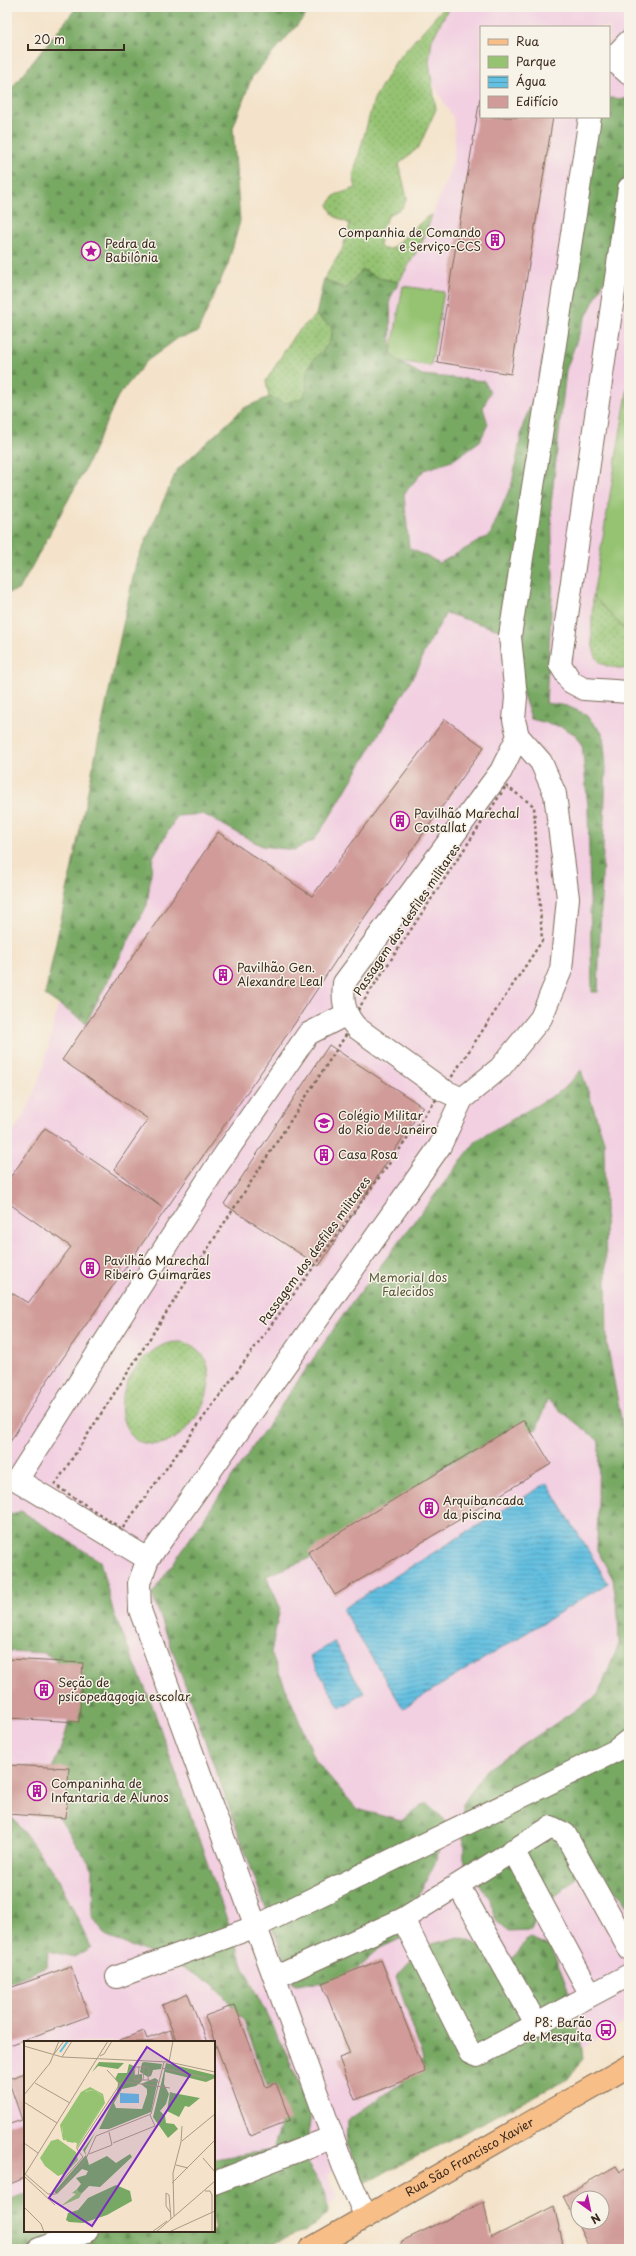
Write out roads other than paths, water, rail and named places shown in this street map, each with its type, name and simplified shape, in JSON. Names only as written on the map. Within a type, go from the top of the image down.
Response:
[{"type":"main road","name":"Rua São Francisco Xavier","points":[[311,2249],[629,2066]]},
{"type":"street","points":[[629,41],[610,60],[629,74]]},
{"type":"street","points":[[366,2216],[343,2164],[276,1977],[140,1610],[139,1583],[148,1559],[440,1146],[452,1095],[500,1068],[541,1018],[561,970],[568,898],[555,794],[540,762],[518,736],[514,720],[516,697],[510,636],[590,118]]},
{"type":"street","points":[[629,188],[560,664],[571,682],[584,689],[629,692]]},
{"type":"street","points":[[452,1095],[368,1037],[350,1019],[343,998],[344,983],[501,771],[518,736]]},
{"type":"street","points":[[148,1559],[18,1480],[200,1192],[308,1034],[350,1019]]},
{"type":"street","points":[[117,1977],[257,1926],[608,1754],[629,1740]]},
{"type":"street","points":[[276,1977],[403,1919],[551,1827],[565,1834],[629,1949]]},
{"type":"street","points":[[513,1850],[591,1995]]},
{"type":"street","points":[[458,1885],[537,2025]]},
{"type":"street","points":[[403,1919],[473,2056],[477,2056],[537,2025],[629,1975]]},
{"type":"street","points":[[215,2183],[334,2137]]},
{"type":"street","points":[[39,2249],[84,2232]]},
{"type":"water","points":[[547,1483],[608,1583],[403,1708],[342,1609]]},
{"type":"water","points":[[334,1642],[364,1693],[340,1708],[310,1657]]},
{"type":"place","name":"Companhia de Comando e Serviço-CCS","points":[[495,240]]},
{"type":"place","name":"Pedra da Babilônia","points":[[91,251]]},
{"type":"place","name":"Pavilhão Marechal Costallat","points":[[400,821]]},
{"type":"place","name":"Pavilhão Gen. Alexandre Leal","points":[[223,975]]},
{"type":"place","name":"Colégio Militar do Rio de Janeiro","points":[[324,1123]]},
{"type":"place","name":"Casa Rosa","points":[[324,1155]]},
{"type":"place","name":"Pavilhão Marechal Ribeiro Guimarães","points":[[90,1268]]},
{"type":"place","name":"Arquibancada da piscina","points":[[429,1508]]},
{"type":"place","name":"Seção de psicopedagogia escolar","points":[[44,1690]]},
{"type":"place","name":"Companinha de Infantaria de Alunos","points":[[37,1791]]},
{"type":"place","name":"P8: Barão de Mesquita","points":[[606,2030]]},
{"type":"park label","name":"Memorial dos Falecidos","points":[[408,1285]]}]
